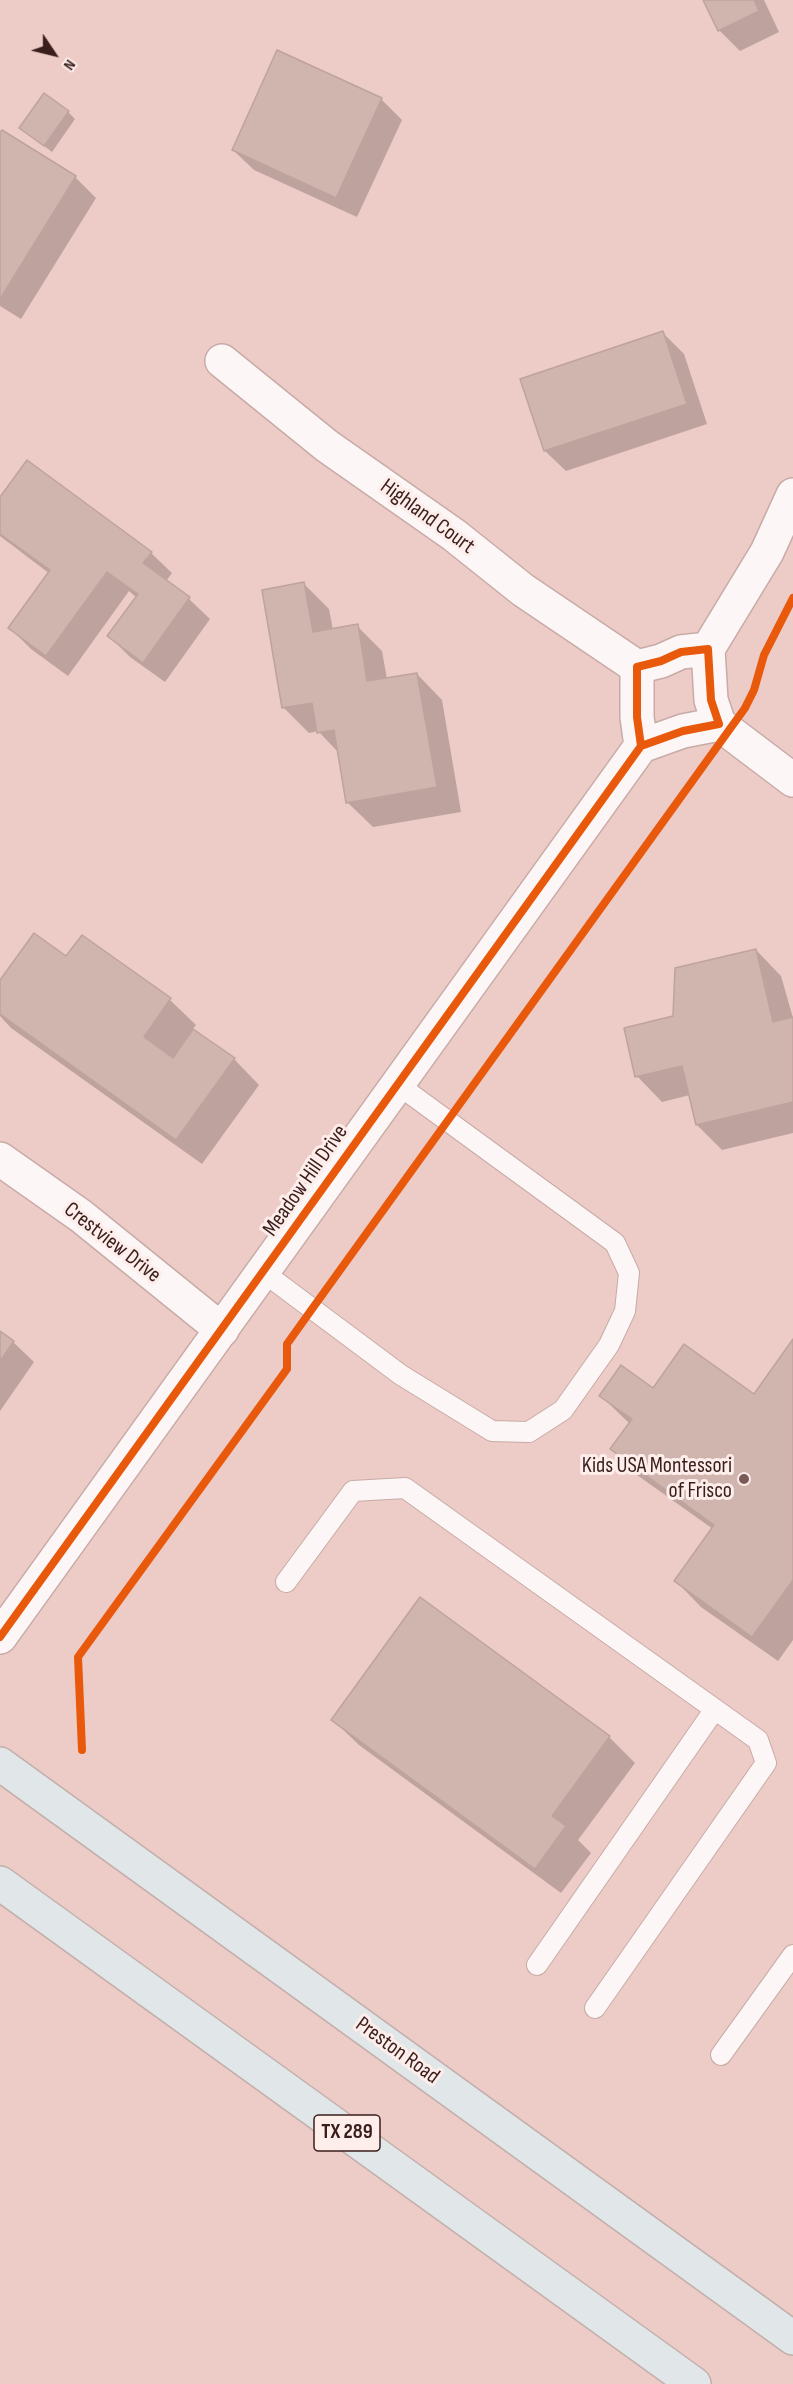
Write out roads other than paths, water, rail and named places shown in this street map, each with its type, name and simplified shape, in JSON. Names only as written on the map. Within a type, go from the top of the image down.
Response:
[{"type":"main road","name":"Preston Road","points":[[0,1764],[793,2338]]},
{"type":"main road","name":"TX 289","points":[[0,1883],[694,2384]]},
{"type":"street","name":"Highland Court","points":[[222,361],[327,446],[454,535],[523,590],[637,667]]},
{"type":"street","points":[[793,495],[767,552],[708,650],[711,700],[719,724],[793,780]]},
{"type":"street","points":[[708,650],[681,652],[661,661],[637,667],[641,746],[683,731],[719,724]]},
{"type":"street","name":"Meadow Hill Drive","points":[[0,1637],[641,746]]},
{"type":"street","name":"Crestview Drive","points":[[0,1159],[81,1215],[222,1330]]},
{"type":"lane","points":[[263,1272],[401,1375],[492,1431],[529,1432],[563,1410],[576,1392],[609,1345],[625,1311],[629,1273],[615,1243],[397,1084]]},
{"type":"lane","points":[[286,1582],[353,1491],[405,1488],[758,1740],[766,1763],[595,2008]]},
{"type":"lane","points":[[537,1965],[715,1709]]},
{"type":"lane","points":[[721,2055],[793,1955]]},
{"type":"place","name":"Kids USA Montessori of Frisco","points":[[744,1479]]}]
